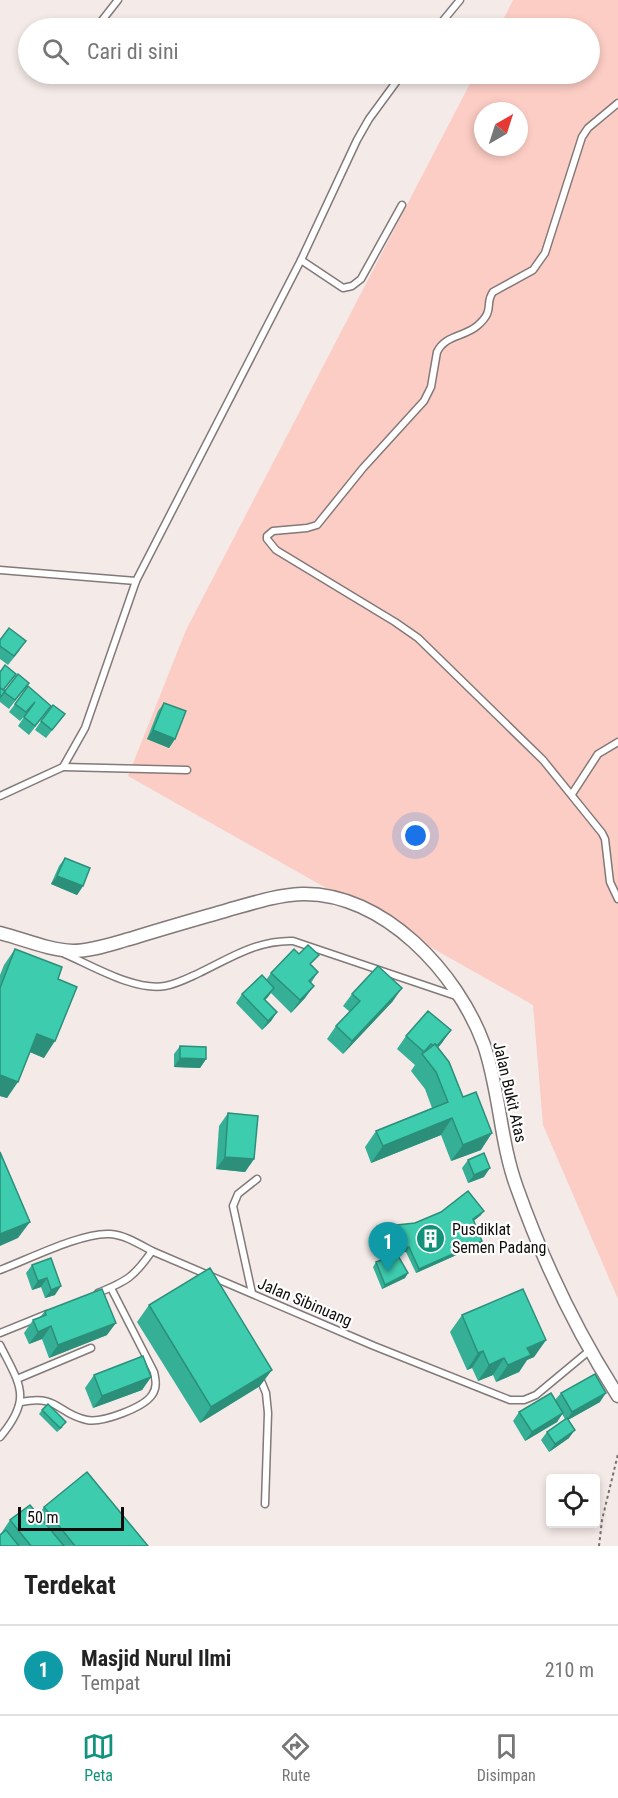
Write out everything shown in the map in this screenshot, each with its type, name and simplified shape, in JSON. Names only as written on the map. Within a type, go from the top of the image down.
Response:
[{"type":"street","name":"Jalan Bukit Atas","points":[[0,933],[54,949],[86,950],[287,895],[320,895],[342,899],[357,904],[387,921],[420,949],[460,997],[476,1026],[487,1057],[516,1187],[570,1315],[589,1351],[618,1396]]},
{"type":"lane","points":[[104,18],[118,0]]},
{"type":"lane","points":[[445,18],[459,0]]},
{"type":"lane","points":[[63,767],[85,728],[136,581],[301,260],[357,140],[395,84]]},
{"type":"lane","points":[[617,106],[588,128],[582,137],[545,253],[537,267],[493,292],[490,297],[490,310],[475,328],[444,341],[437,352],[429,394],[363,468],[321,520],[312,527],[269,532],[267,539],[276,550],[418,638],[543,760],[572,794],[605,839],[610,882],[618,899]]},
{"type":"lane","points":[[301,260],[343,288],[352,286],[361,279],[402,205]]},
{"type":"lane","points":[[0,570],[136,581]]},
{"type":"lane","points":[[572,794],[598,754],[618,742]]},
{"type":"lane","points":[[0,796],[63,767],[187,770]]},
{"type":"lane","points":[[54,949],[122,979],[146,985],[165,986],[180,982],[257,945],[275,940],[293,941],[460,997]]},
{"type":"lane","points":[[252,1293],[233,1206],[238,1194],[257,1179]]},
{"type":"lane","name":"Jalan Sibinuang","points":[[0,1270],[79,1239],[110,1234],[126,1238],[374,1346],[510,1400],[524,1400],[536,1395],[589,1351]]},
{"type":"lane","points":[[88,1297],[131,1277],[139,1270],[152,1251]]},
{"type":"lane","points":[[200,1271],[205,1281]]},
{"type":"lane","points":[[21,1402],[44,1399],[79,1418],[99,1421],[111,1419],[144,1402],[152,1395],[156,1382],[154,1372],[111,1288]]},
{"type":"lane","points":[[0,1333],[55,1310]]},
{"type":"lane","points":[[0,1345],[17,1379],[21,1391],[21,1402],[10,1425],[0,1437]]},
{"type":"lane","points":[[17,1379],[91,1348]]},
{"type":"lane","points":[[253,1364],[267,1393],[265,1504]]},
{"type":"path","points":[[599,1546],[602,1520],[618,1454]]},
{"type":"shaded area","points":[[513,0],[618,0],[618,1299],[543,1125],[533,1005],[128,776],[186,630],[470,84],[600,84],[600,18],[504,18]]},
{"type":"building","points":[[9,628],[26,641],[14,656],[0,646],[0,640]]},
{"type":"building","points":[[5,665],[16,674],[3,690],[0,688],[0,672]]},
{"type":"building","points":[[18,674],[29,683],[15,700],[4,692]]},
{"type":"building","points":[[28,686],[51,706],[35,726],[24,717],[35,702],[26,712],[15,704]]},
{"type":"building","points":[[0,688],[5,691],[0,698]]},
{"type":"building","points":[[164,703],[186,711],[175,739],[153,730]]},
{"type":"building","points":[[53,705],[65,714],[52,730],[41,721]]},
{"type":"building","points":[[65,858],[90,868],[83,886],[57,876]]},
{"type":"building","points":[[308,945],[319,955],[310,964],[318,972],[309,981],[314,986],[300,1000],[271,973],[294,949],[299,954]]},
{"type":"building","points":[[15,949],[62,967],[58,979],[77,987],[55,1041],[37,1034],[18,1082],[0,1075],[0,988]]},
{"type":"building","points":[[378,966],[402,988],[352,1041],[336,1026],[360,1001],[352,994]]},
{"type":"building","points":[[262,975],[274,988],[264,999],[277,1012],[268,1021],[242,994]]},
{"type":"building","points":[[428,1011],[451,1030],[437,1046],[431,1044],[424,1052],[406,1036]]},
{"type":"building","points":[[435,1044],[449,1062],[463,1097],[476,1092],[492,1133],[463,1145],[452,1118],[383,1146],[376,1131],[448,1102],[436,1072],[422,1054]]},
{"type":"building","points":[[180,1046],[206,1047],[206,1059],[180,1058]]},
{"type":"building","points":[[228,1113],[258,1116],[254,1159],[225,1157]]},
{"type":"building","points":[[0,1152],[30,1222],[0,1234]]},
{"type":"building","points":[[484,1153],[490,1168],[474,1175],[468,1160]]},
{"type":"building","name":"Pusdiklat Semen Padang","points":[[468,1191],[484,1211],[473,1219],[482,1241],[419,1269],[409,1247],[391,1249],[388,1226],[415,1223],[441,1212]]},
{"type":"building","points":[[397,1254],[408,1273],[385,1285],[376,1262]]},
{"type":"building","points":[[51,1258],[61,1286],[51,1290],[47,1278],[38,1281],[32,1265]]},
{"type":"building","points":[[210,1268],[272,1370],[211,1407],[149,1305]]},
{"type":"building","points":[[102,1289],[116,1323],[58,1345],[51,1326],[38,1332],[33,1320],[46,1315],[45,1311]]},
{"type":"building","points":[[523,1289],[546,1340],[527,1348],[531,1355],[508,1365],[504,1358],[489,1365],[483,1351],[478,1353],[462,1315]]},
{"type":"building","points":[[143,1356],[151,1377],[102,1396],[94,1375]]},
{"type":"building","points":[[595,1374],[606,1393],[572,1412],[561,1393]]},
{"type":"building","points":[[551,1393],[563,1413],[532,1432],[519,1412]]},
{"type":"building","points":[[48,1404],[66,1422],[60,1428],[42,1410]]},
{"type":"building","points":[[567,1418],[575,1430],[555,1444],[547,1432]]},
{"type":"building","points":[[87,1472],[148,1546],[75,1546],[44,1507]]},
{"type":"building","points":[[30,1505],[64,1546],[31,1546],[10,1520]]},
{"type":"building","points":[[6,1530],[19,1546],[0,1546],[0,1535]]},
{"type":"place","name":"Pusdiklat Semen Padang","points":[[431,1238]]},
{"type":"place","name":"Masjid Nurul Ilmi","points":[[388,1272]]}]
